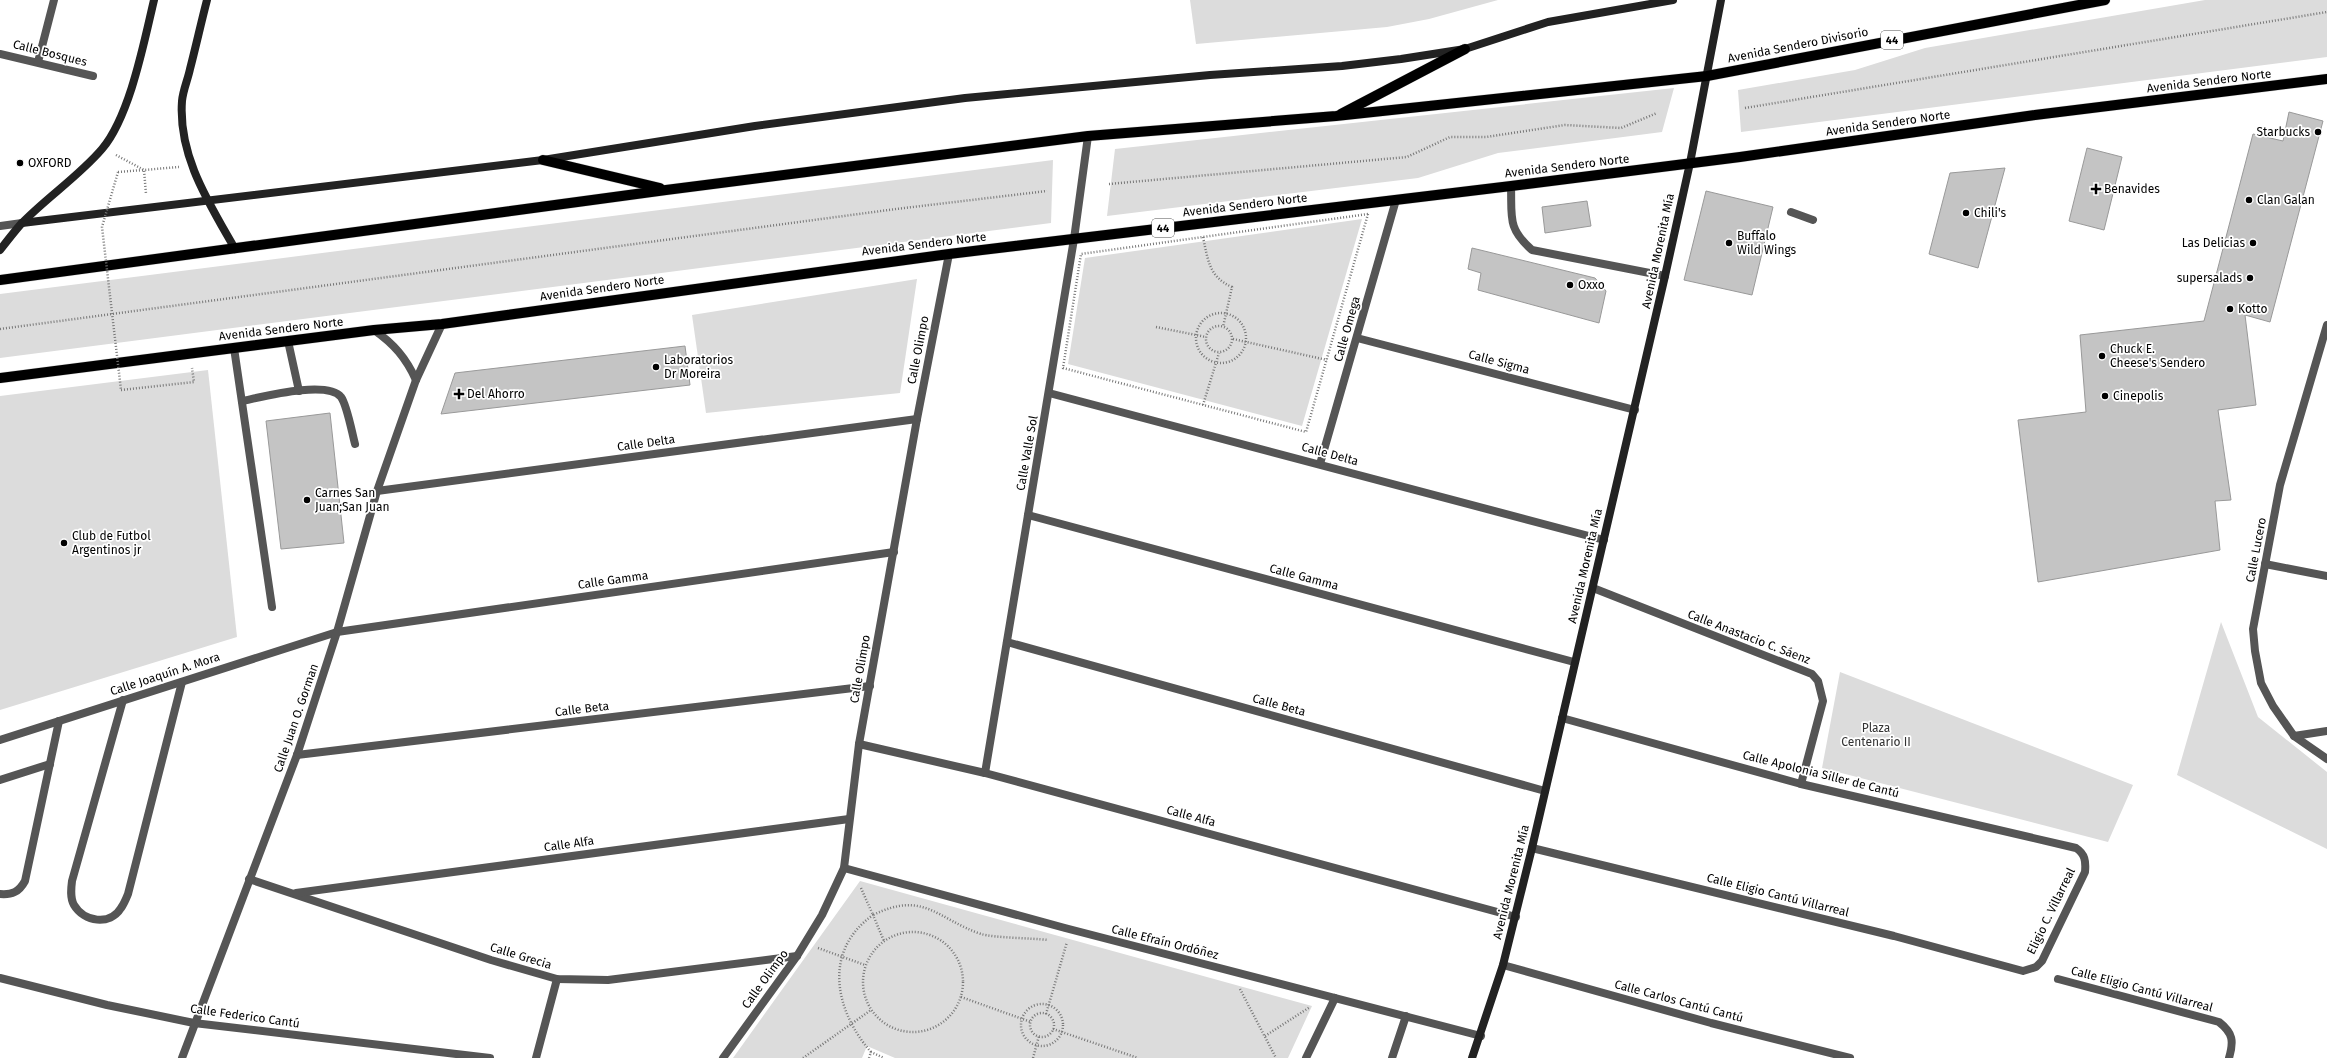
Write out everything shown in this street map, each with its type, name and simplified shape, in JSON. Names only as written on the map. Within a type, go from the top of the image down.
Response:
[{"type":"main road","name":"Avenida Sendero Divisorio","points":[[1707,76],[2080,2],[2106,0]]},
{"type":"main road","points":[[1336,116],[1465,49]]},
{"type":"main road","name":"44","points":[[0,280],[666,190],[1088,136],[1336,116],[1707,76]]},
{"type":"main road","name":"Avenida Sendero Norte","points":[[0,378],[374,330],[442,324],[949,254],[1511,186],[1690,163],[2035,115],[2327,80]]},
{"type":"main road","points":[[543,160],[666,190]]},
{"type":"street","points":[[38,62],[54,0]]},
{"type":"street","points":[[0,250],[22,223],[60,191],[103,148],[116,127],[131,87],[154,0]]},
{"type":"street","points":[[207,0],[182,100],[184,142],[191,166],[208,202],[235,249]]},
{"type":"street","points":[[0,226],[208,202],[543,160],[755,126],[965,98],[1342,66],[1465,49],[1548,22],[1673,0]]},
{"type":"street","name":"Avenida Morenita Mía","points":[[1472,1058],[1481,1036],[1516,917],[1574,662],[1635,410],[1665,276],[1690,163],[1721,0]]},
{"type":"street","name":"Calle Bosques","points":[[0,54],[93,76]]},
{"type":"street","name":"Calle Valle Sol","points":[[985,773],[1074,239],[1088,136]]},
{"type":"street","points":[[1511,186],[1512,223],[1518,238],[1532,250],[1665,276]]},
{"type":"street","name":"Calle Omega","points":[[1320,464],[1396,200]]},
{"type":"street","points":[[1791,212],[1813,220]]},
{"type":"street","name":"Calle Olimpo","points":[[723,1058],[797,956],[828,904],[844,868],[859,744],[917,419],[949,254]]},
{"type":"street","name":"Calle Juan O. Gorman","points":[[182,1058],[194,1022],[297,756],[337,632],[377,492],[416,380],[442,324]]},
{"type":"street","name":"Calle Lucero","points":[[2327,325],[2280,485],[2253,629],[2255,651],[2261,683],[2273,706],[2294,736],[2327,759]]},
{"type":"street","points":[[374,330],[390,341],[406,359],[416,380]]},
{"type":"street","name":"Calle Sigma","points":[[1357,338],[1635,410]]},
{"type":"street","points":[[288,341],[299,391]]},
{"type":"street","points":[[234,348],[272,607]]},
{"type":"street","points":[[242,401],[299,391],[322,390],[333,392],[341,397],[355,444]]},
{"type":"street","name":"Calle Delta","points":[[1049,393],[1604,540]]},
{"type":"street","name":"Calle Delta","points":[[377,492],[917,419]]},
{"type":"street","name":"Calle Gamma","points":[[1028,515],[1574,662]]},
{"type":"street","name":"Calle Gamma","points":[[337,632],[894,552]]},
{"type":"street","points":[[2265,564],[2327,576]]},
{"type":"street","name":"Calle Anastacio C. Sáenz","points":[[1593,588],[1812,674],[1818,681],[1823,701],[1801,784]]},
{"type":"street","name":"Calle Joaquín A. Mora","points":[[0,740],[337,632]]},
{"type":"street","name":"Calle Beta","points":[[1007,642],[1545,791]]},
{"type":"street","points":[[123,700],[72,881],[71,894],[74,904],[89,919],[101,920],[112,917],[121,909],[128,894],[182,682]]},
{"type":"street","name":"Calle Beta","points":[[297,756],[870,686]]},
{"type":"street","name":"Calle Apolonia Siller de Cantú","points":[[1562,718],[1801,784],[2076,848]]},
{"type":"street","points":[[0,894],[15,893],[21,889],[25,881],[59,721]]},
{"type":"street","points":[[2294,736],[2327,731]]},
{"type":"street","name":"Calle Alfa","points":[[859,744],[985,773],[1516,917]]},
{"type":"street","points":[[0,780],[50,764]]},
{"type":"street","name":"Calle Alfa","points":[[293,894],[849,819]]},
{"type":"street","name":"Calle Eligio Cantú Villarreal","points":[[1532,848],[1894,936],[2017,970]]},
{"type":"street","name":"Eligio C. Villarreal","points":[[2017,970],[2036,967],[2046,954],[2085,872],[2085,857],[2082,851],[2076,848]]},
{"type":"street","name":"Calle Efraín Ordóñez","points":[[844,868],[1065,928],[1481,1036]]},
{"type":"street","name":"Calle Grecia","points":[[249,879],[491,960],[557,979],[608,980],[797,956]]},
{"type":"street","name":"Calle Carlos Cantú Cantú","points":[[1503,965],[1711,1023],[1850,1058]]},
{"type":"street","name":"Calle Federico Cantú","points":[[0,978],[107,1005],[194,1022],[490,1058]]},
{"type":"street","points":[[536,1058],[557,979]]},
{"type":"street","name":"Calle Eligio Cantú Villarreal","points":[[2058,979],[2219,1022],[2232,1035],[2234,1044],[2229,1058]]},
{"type":"street","points":[[1306,1058],[1336,998]]},
{"type":"street","points":[[1392,1058],[1406,1016]]},
{"type":"path","points":[[1745,108],[2327,12]]},
{"type":"path","points":[[1109,184],[1407,157],[1450,137],[1486,137],[1565,125],[1621,128],[1657,113]]},
{"type":"path","points":[[103,148],[144,170]]},
{"type":"path","points":[[191,166],[118,172],[102,228],[121,390],[194,382]]},
{"type":"path","points":[[144,170],[147,208]]},
{"type":"path","points":[[0,329],[896,209],[1047,191]]},
{"type":"path","points":[[1368,214],[1327,360],[1306,432],[1063,368],[1081,254],[1368,214]]},
{"type":"path","points":[[1203,237],[1213,272],[1219,281],[1232,287],[1223,327]]},
{"type":"path","points":[[1227,313],[1242,323],[1246,331],[1246,343],[1239,356],[1232,362],[1214,363],[1201,355],[1197,348],[1195,335],[1204,318],[1211,314],[1227,313]]},
{"type":"path","points":[[1156,327],[1206,337]]},
{"type":"path","points":[[1203,405],[1214,363],[1219,353],[1230,348],[1233,340],[1230,332],[1223,327],[1210,329],[1206,337],[1208,346],[1219,353]]},
{"type":"path","points":[[1233,340],[1327,360]]},
{"type":"path","points":[[858,880],[884,941]]},
{"type":"path","points":[[884,1058],[871,1052],[852,1024],[840,998],[839,974],[842,957],[854,933],[873,915],[903,905],[927,907],[982,934],[1052,940]]},
{"type":"path","points":[[912,932],[928,934],[944,942],[955,954],[962,969],[963,986],[961,997],[950,1016],[937,1027],[921,1032],[905,1032],[889,1027],[876,1017],[866,1003],[862,987],[865,965],[870,955],[884,941],[895,934],[912,932]]},
{"type":"path","points":[[1060,941],[1075,943]]},
{"type":"path","points":[[1046,1014],[1068,941]]},
{"type":"path","points":[[812,946],[865,965]]},
{"type":"path","points":[[1234,987],[1242,989],[1276,1058]]},
{"type":"path","points":[[961,997],[1031,1022]]},
{"type":"path","points":[[1038,1004],[1048,1005],[1057,1010],[1061,1015],[1062,1032],[1051,1044],[1037,1046],[1024,1038],[1021,1032],[1021,1018],[1032,1006],[1038,1004]]},
{"type":"path","points":[[1265,1036],[1312,1006]]},
{"type":"path","points":[[803,1058],[872,1010]]},
{"type":"path","points":[[1046,1014],[1051,1018],[1053,1029],[1048,1035],[1039,1036],[1032,1031],[1031,1022],[1037,1015],[1046,1014]]},
{"type":"path","points":[[1053,1029],[1138,1058]]},
{"type":"path","points":[[1033,1058],[1039,1036]]},
{"type":"path","points":[[869,1058],[871,1052]]},
{"type":"green space","points":[[1190,0],[1498,0],[1429,19],[1387,27],[1196,44]]},
{"type":"green space","points":[[2205,0],[2327,0],[2327,57],[1741,132],[1738,90],[1855,70],[1925,48]]},
{"type":"green space","points":[[1674,88],[1662,132],[1498,153],[1418,178],[1107,216],[1115,149]]},
{"type":"green space","points":[[1053,160],[1051,223],[0,358],[0,294]]},
{"type":"green space","points":[[1362,219],[1302,426],[1068,364],[1085,258]]},
{"type":"green space","points":[[917,279],[900,393],[706,413],[692,315]]},
{"type":"green space","points":[[208,370],[237,637],[0,710],[0,396]]},
{"type":"green space","points":[[2221,622],[2258,717],[2327,772],[2327,849],[2177,775]]},
{"type":"green space","name":"Plaza Centenario II","points":[[1840,672],[2133,785],[2108,842],[1822,768]]},
{"type":"green space","points":[[860,881],[1312,1006],[1288,1058],[895,1058],[867,1046],[862,1058],[733,1058]]},
{"type":"building","points":[[2289,112],[2323,121],[2270,322],[2245,315],[2256,405],[2218,410],[2231,500],[2215,501],[2220,550],[2038,582],[2018,420],[2086,412],[2080,335],[2204,321],[2253,134],[2283,141]]},
{"type":"building","name":"Benavides","points":[[2087,148],[2122,157],[2104,230],[2069,221]]},
{"type":"building","name":"Chili's","points":[[2005,168],[1978,268],[1929,254],[1950,173]]},
{"type":"building","name":"Buffalo Wild Wings","points":[[1706,191],[1773,207],[1752,295],[1684,280]]},
{"type":"building","points":[[1587,201],[1591,226],[1545,233],[1542,207]]},
{"type":"building","points":[[1472,248],[1595,278],[1606,291],[1599,323],[1478,290],[1481,273],[1468,269]]},
{"type":"building","points":[[685,346],[690,385],[441,414],[455,373]]},
{"type":"building","name":"Carnes San Juan;San Juan","points":[[330,413],[344,543],[281,549],[266,421]]},
{"type":"place","name":"Starbucks","points":[[2318,132]]},
{"type":"place","name":"OXFORD","points":[[20,163]]},
{"type":"place","name":"Benavides","points":[[2096,189]]},
{"type":"place","name":"Clan Galan","points":[[2249,200]]},
{"type":"place","name":"Chili's","points":[[1966,213]]},
{"type":"place","name":"Buffalo Wild Wings","points":[[1729,243]]},
{"type":"place","name":"Las Delicias","points":[[2253,243]]},
{"type":"place","name":"supersalads","points":[[2250,278]]},
{"type":"place","name":"Oxxo","points":[[1570,285]]},
{"type":"place","name":"Kotto","points":[[2230,309]]},
{"type":"place","name":"Chuck E. Cheese's Sendero","points":[[2102,356]]},
{"type":"place","name":"Laboratorios Dr Moreira","points":[[656,367]]},
{"type":"place","name":"Del Ahorro","points":[[459,394]]},
{"type":"place","name":"Cinepolis","points":[[2105,396]]},
{"type":"place","name":"Carnes San Juan;San Juan","points":[[307,500]]},
{"type":"place","name":"Club de Futbol Argentinos jr","points":[[64,543]]}]
